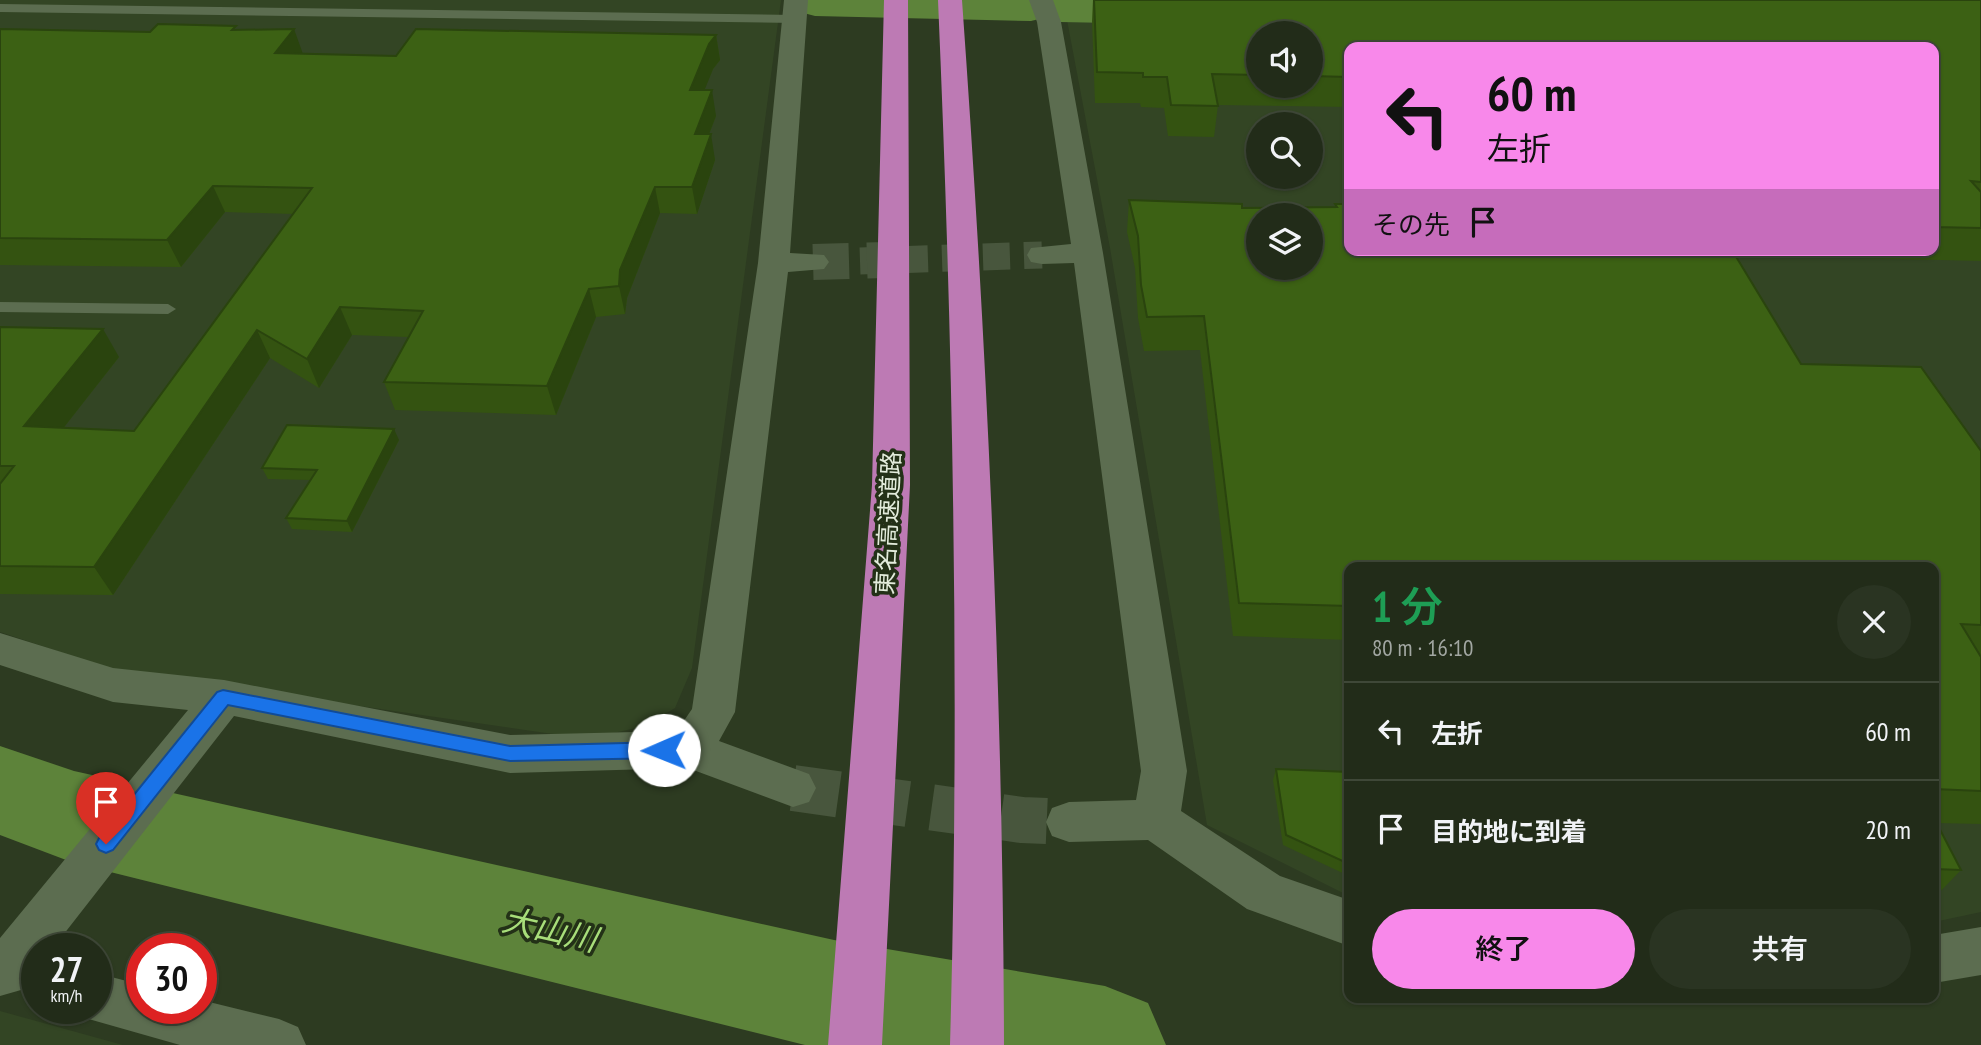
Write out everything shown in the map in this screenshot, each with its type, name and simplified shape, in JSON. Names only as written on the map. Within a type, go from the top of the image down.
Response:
[{"type":"highway","name":"東名高速道路","points":[[855,1045],[891,485],[896,11]]},
{"type":"highway","points":[[951,12],[971,459],[981,851],[977,1045]]},
{"type":"street","points":[[1041,0],[1049,22],[1088,253],[1164,771],[1157,820]]},
{"type":"street","points":[[690,749],[713,712],[774,263],[796,10]]},
{"type":"street","points":[[1042,255],[1088,253]]},
{"type":"street","points":[[774,263],[813,262]]},
{"type":"street","points":[[0,649],[113,685],[213,709],[510,754],[690,749],[793,788]]},
{"type":"street","points":[[16,969],[213,709]]},
{"type":"street","points":[[1069,822],[1157,820],[1264,893],[1344,921]]},
{"type":"street","points":[[1939,958],[1981,951]]},
{"type":"street","points":[[112,1002],[279,1045]]},
{"type":"lane","points":[[0,8],[796,10]]},
{"type":"lane","points":[[0,307],[169,309]]},
{"type":"shaded area","points":[[0,0],[781,0],[692,668],[675,708],[645,726],[587,739],[117,671],[0,632]]},
{"type":"shaded area","points":[[1056,0],[1981,0],[1981,912],[1939,921],[1939,562],[1344,562],[1344,894],[1207,825],[1110,248],[1067,20]]},
{"type":"shaded area","points":[[0,1011],[21,1017],[21,1024],[47,1024],[123,1045],[0,1045]]},
{"type":"building","points":[[1094,0],[1981,0],[1981,182],[1971,181],[1981,192],[1981,228],[1939,227],[1939,42],[1344,42],[1344,77],[1323,76],[1323,21],[1246,21],[1246,75],[1212,74],[1218,106],[1171,105],[1167,77],[1143,77],[1143,73],[1097,72]]},
{"type":"building","points":[[158,24],[236,26],[232,30],[294,29],[275,53],[396,56],[416,29],[716,35],[709,44],[690,90],[712,90],[695,134],[711,134],[692,187],[655,187],[620,270],[619,286],[589,289],[547,386],[384,382],[423,311],[340,307],[307,359],[257,330],[94,567],[0,566],[0,484],[14,466],[0,466],[0,327],[103,329],[24,426],[134,431],[312,188],[213,186],[167,240],[0,238],[0,29],[150,32]]},
{"type":"building","points":[[1129,200],[1242,204],[1242,208],[1246,208],[1246,280],[1323,280],[1323,207],[1337,207],[1335,204],[1344,204],[1344,256],[1736,256],[1801,364],[1921,367],[1981,451],[1981,625],[1961,624],[1981,657],[1981,791],[1939,789],[1939,562],[1344,562],[1344,606],[1239,603],[1204,316],[1147,317],[1141,285],[1138,236]]},
{"type":"building","points":[[287,425],[394,429],[347,521],[286,518],[317,470],[262,468]]},
{"type":"building","points":[[1276,769],[1344,772],[1344,862],[1286,835]]},
{"type":"building","points":[[1939,828],[1961,870],[1939,869]]},
{"type":"waterway","points":[[815,0],[1031,5]]},
{"type":"waterway","points":[[1060,6],[1215,9]]},
{"type":"waterway","name":"大山川","points":[[0,790],[74,817],[834,996],[1105,1045]]},
{"type":"tunnel","points":[[860,261],[1042,255]]},
{"type":"tunnel","points":[[813,262],[917,259]]},
{"type":"tunnel","points":[[793,788],[1022,820],[1069,822]]},
{"type":"route","points":[[106,844],[223,697],[510,754],[664,750]]}]
